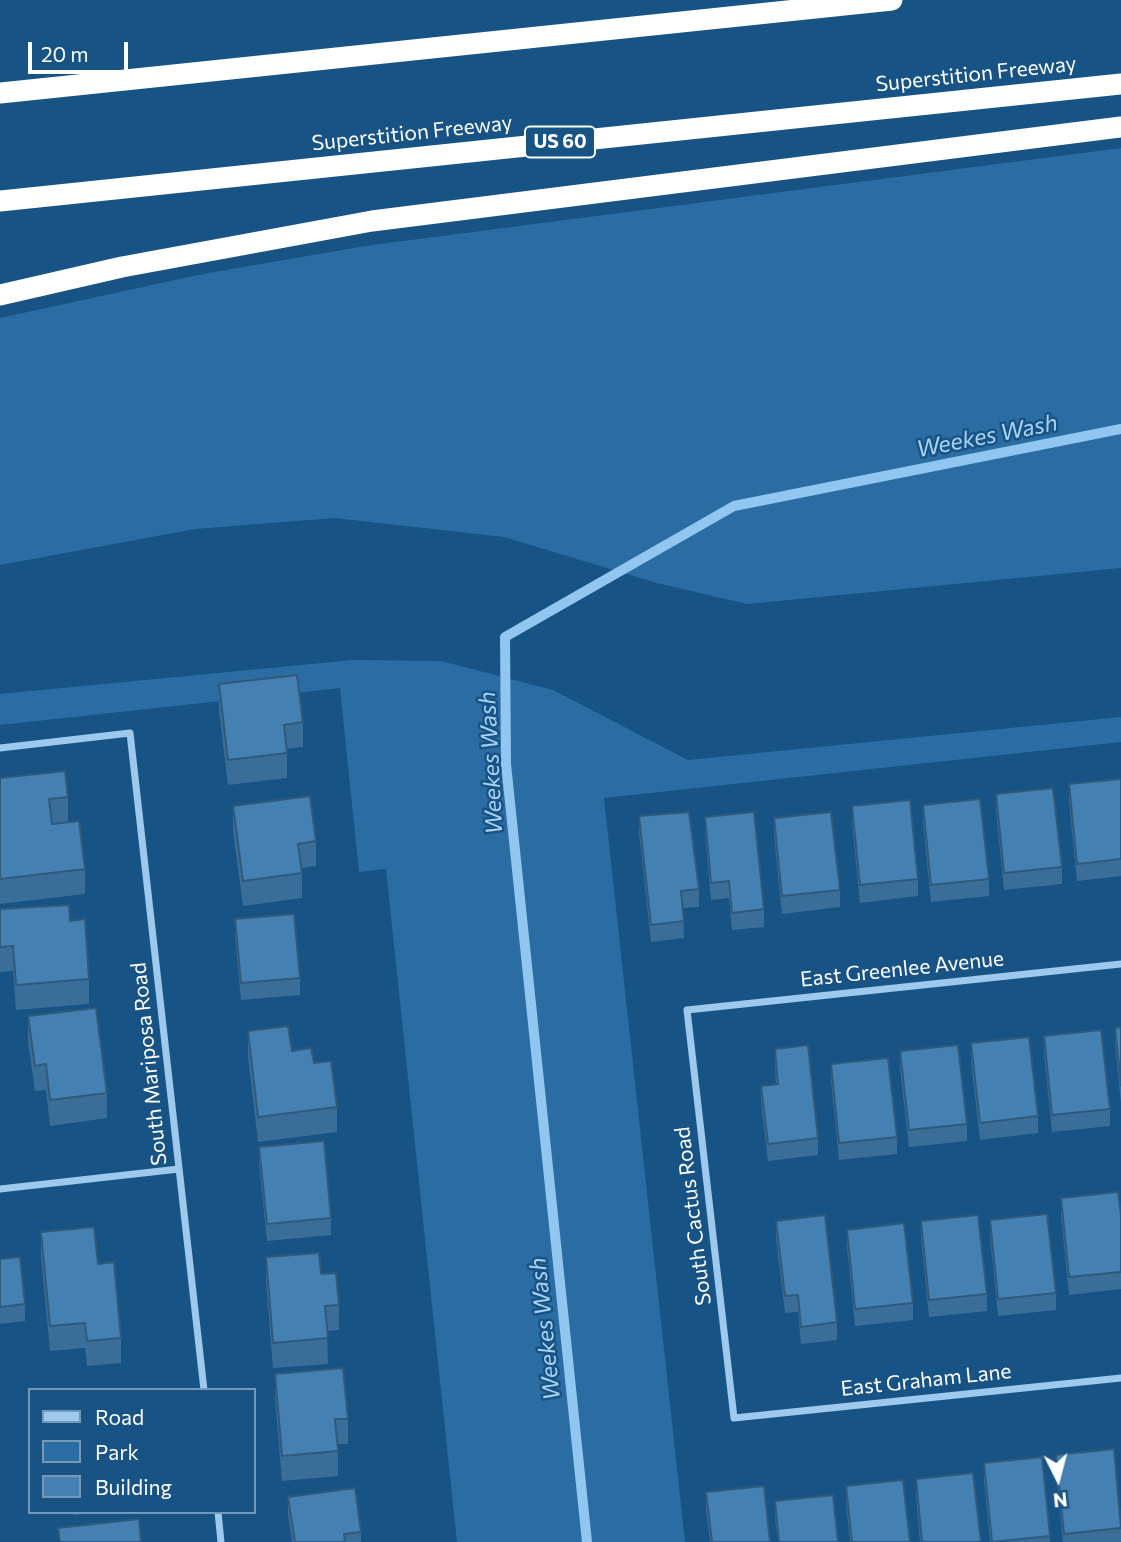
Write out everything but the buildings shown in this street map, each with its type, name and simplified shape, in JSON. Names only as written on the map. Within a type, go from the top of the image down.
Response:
[{"type":"highway","points":[[0,93],[892,0]]},
{"type":"highway","name":"Superstition Freeway","points":[[0,201],[1121,84]]},
{"type":"highway","points":[[0,295],[122,267],[372,221],[1121,127]]},
{"type":"street","name":"South Mariposa Road","points":[[0,748],[130,733],[204,1388]]},
{"type":"street","name":"East Greenlee Avenue","points":[[687,1010],[1121,964]]},
{"type":"street","name":"South Cactus Road","points":[[687,1010],[734,1418]]},
{"type":"street","points":[[0,1189],[179,1169]]},
{"type":"street","name":"East Graham Lane","points":[[734,1418],[1121,1377]]},
{"type":"street","points":[[218,1514],[221,1542]]},
{"type":"green space","points":[[1121,148],[1121,568],[747,604],[657,583],[504,537],[335,518],[195,529],[0,565],[0,318],[198,275],[365,246]]},
{"type":"green space","points":[[353,660],[441,661],[553,690],[688,760],[1121,717],[1121,742],[604,798],[685,1542],[457,1542],[386,869],[359,872],[340,688],[0,725],[0,694]]},
{"type":"waterway","name":"Weekes Wash","points":[[587,1542],[506,764],[505,637],[734,506],[1121,429]]}]
